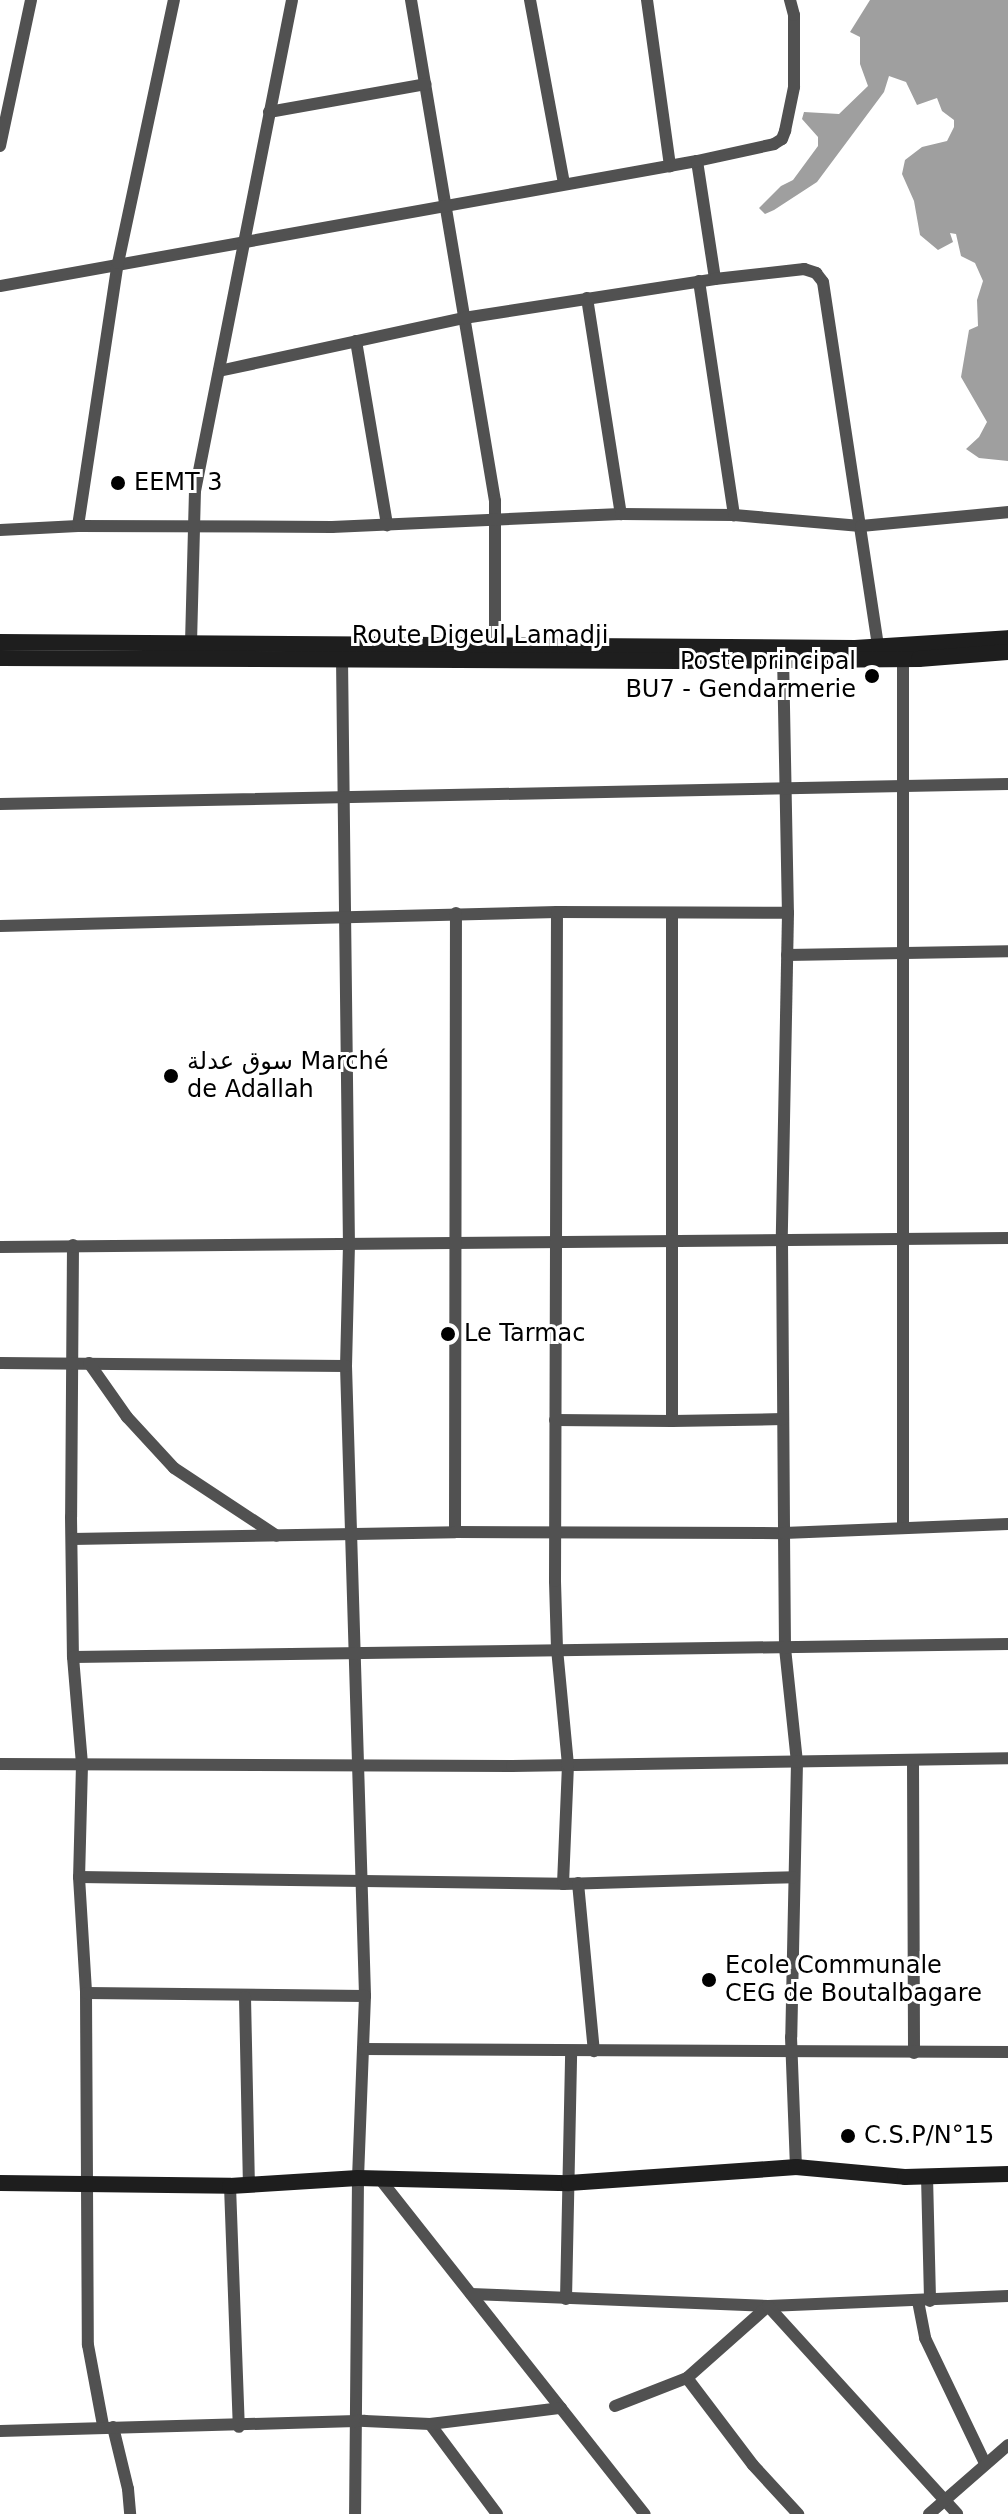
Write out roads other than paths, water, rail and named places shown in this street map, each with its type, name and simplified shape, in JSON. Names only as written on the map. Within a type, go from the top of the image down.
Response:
[{"type":"main road","points":[[0,642],[783,654],[1008,638]]},
{"type":"main road","name":"Route Digeul Lamadji","points":[[0,658],[783,654],[903,659],[1008,652]]},
{"type":"main road","points":[[0,2183],[230,2186],[358,2178],[569,2183],[796,2167],[927,2176],[1008,2174]]},
{"type":"street","points":[[0,146],[31,0]]},
{"type":"street","points":[[78,526],[118,263],[174,0]]},
{"type":"street","points":[[191,643],[195,491],[292,0]]},
{"type":"street","points":[[411,0],[497,521],[495,648]]},
{"type":"street","points":[[530,0],[564,183]]},
{"type":"street","points":[[647,0],[670,166]]},
{"type":"street","points":[[0,286],[446,203],[697,161],[782,139],[796,73],[794,15],[790,0]]},
{"type":"street","points":[[269,112],[426,84]]},
{"type":"street","points":[[697,161],[715,279]]},
{"type":"street","points":[[219,371],[464,318],[699,281],[804,269],[816,273],[823,282],[878,647]]},
{"type":"street","points":[[699,281],[734,515]]},
{"type":"street","points":[[587,298],[621,514]]},
{"type":"street","points":[[356,341],[387,525]]},
{"type":"street","points":[[0,530],[78,526],[192,529],[387,525],[621,514],[734,515],[861,526],[1008,512]]},
{"type":"street","points":[[783,654],[788,913],[782,1240],[783,1419],[785,1648],[797,1762],[792,2053],[796,2167]]},
{"type":"street","points":[[342,658],[349,1244],[346,1366],[365,1996],[353,2421],[355,2514]]},
{"type":"street","points":[[903,659],[903,1527]]},
{"type":"street","points":[[0,804],[785,786],[1008,784]]},
{"type":"street","points":[[557,912],[554,1242],[557,1649],[568,1765],[563,1884]]},
{"type":"street","points":[[0,926],[346,920],[456,913],[788,913]]},
{"type":"street","points":[[455,1532],[456,913]]},
{"type":"street","points":[[672,913],[672,1421]]},
{"type":"street","points":[[787,955],[1008,951]]},
{"type":"street","points":[[0,1247],[1008,1238]]},
{"type":"street","points":[[73,1245],[73,1657],[82,1765],[79,1877],[86,1993],[88,2345],[108,2426],[128,2489],[130,2514]]},
{"type":"street","points":[[0,1363],[346,1366]]},
{"type":"street","points":[[89,1363],[127,1417],[174,1468],[277,1536]]},
{"type":"street","points":[[555,1420],[783,1419]]},
{"type":"street","points":[[72,1539],[455,1532],[556,1535],[784,1533],[1008,1524]]},
{"type":"street","points":[[73,1657],[1008,1644]]},
{"type":"street","points":[[0,1764],[568,1765],[1008,1758]]},
{"type":"street","points":[[913,1761],[914,2053]]},
{"type":"street","points":[[79,1877],[563,1884],[794,1877]]},
{"type":"street","points":[[578,1883],[594,2051]]},
{"type":"street","points":[[86,1993],[365,1996]]},
{"type":"street","points":[[245,1997],[249,2185]]},
{"type":"street","points":[[363,2049],[1008,2052]]},
{"type":"street","points":[[566,2299],[571,2052]]},
{"type":"street","points":[[927,2176],[925,2338],[985,2463]]},
{"type":"street","points":[[380,2179],[645,2514]]},
{"type":"street","points":[[230,2186],[239,2427]]},
{"type":"street","points":[[471,2294],[768,2306],[1008,2296]]},
{"type":"street","points":[[615,2406],[687,2378],[768,2306]]},
{"type":"street","points":[[768,2306],[957,2514]]},
{"type":"street","points":[[687,2378],[753,2465],[798,2514]]},
{"type":"street","points":[[0,2431],[108,2426],[239,2427],[353,2421],[430,2424],[561,2408]]},
{"type":"street","points":[[430,2424],[497,2514]]},
{"type":"street","points":[[929,2514],[1008,2445]]},
{"type":"place","name":"EEMT 3","points":[[118,483]]},
{"type":"place","name":"Poste principal BU7 - Gendarmerie","points":[[872,676]]},
{"type":"place","name":"سوق عدلة Marché de Adallah","points":[[171,1076]]},
{"type":"place","name":"Le Tarmac","points":[[448,1334]]},
{"type":"place","name":"Ecole Communale CEG de Boutalbagare","points":[[709,1980]]},
{"type":"place","name":"C.S.P/N°15","points":[[848,2136]]}]
